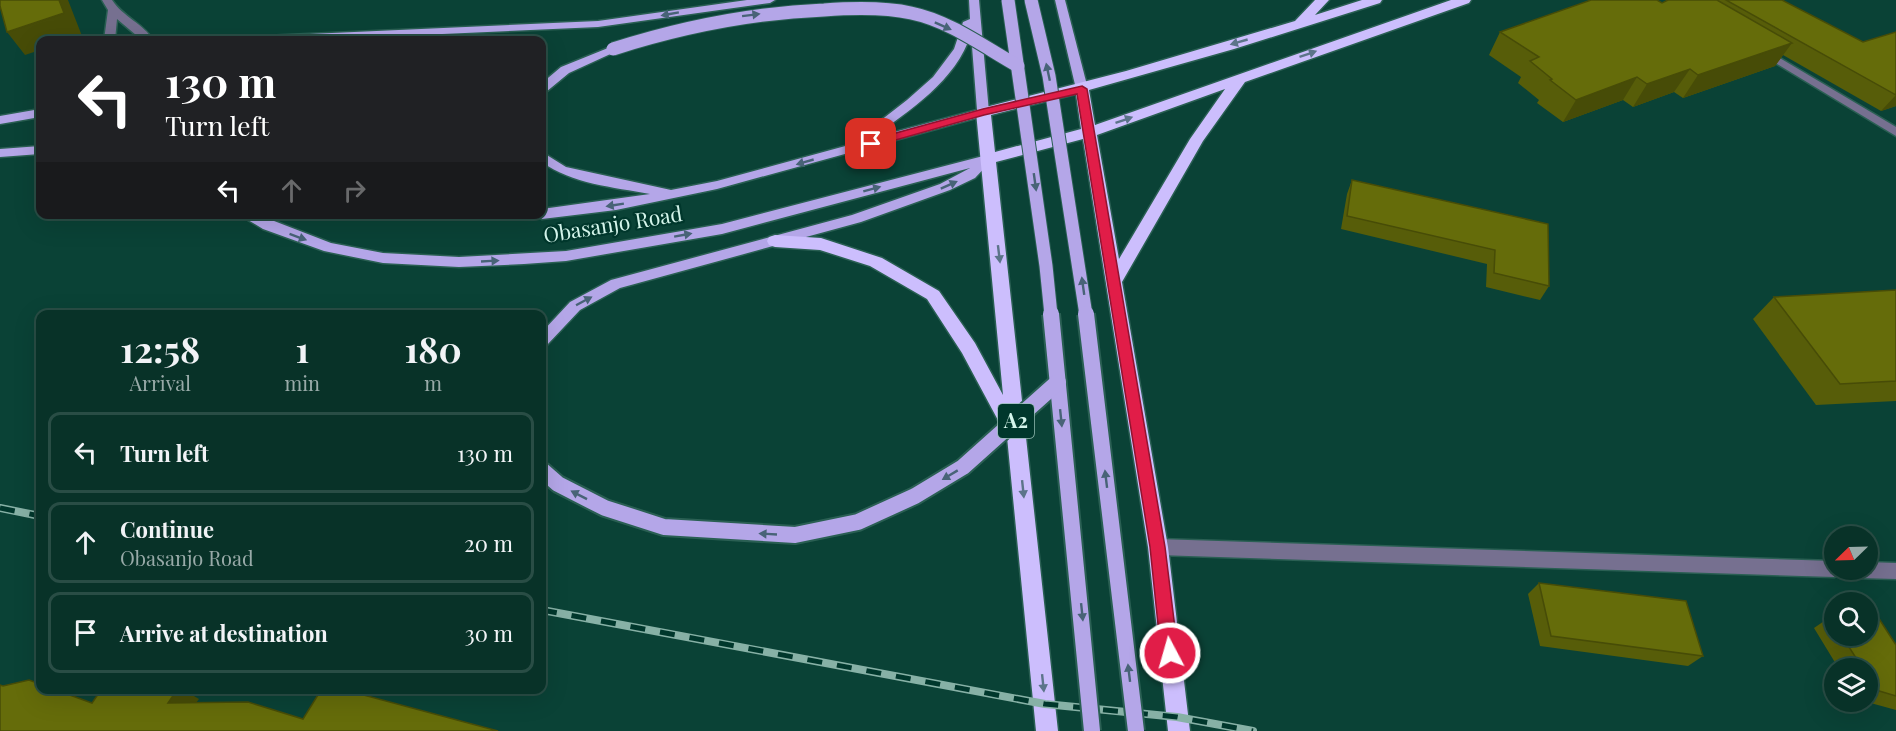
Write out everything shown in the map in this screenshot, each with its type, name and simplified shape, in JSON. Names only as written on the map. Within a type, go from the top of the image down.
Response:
[{"type":"highway","points":[[1298,25],[1322,0]]},
{"type":"highway","points":[[983,112],[1082,89],[1375,0]]},
{"type":"highway","points":[[987,159],[1090,132],[1464,0]]},
{"type":"highway","points":[[1115,280],[1197,139],[1240,79]]},
{"type":"highway","points":[[1082,89],[1158,547],[1179,731]]},
{"type":"highway","name":"A2","points":[[983,112],[1047,731]]},
{"type":"highway","points":[[775,241],[820,244],[876,262],[933,295],[969,348],[1018,443]]},
{"type":"main road","points":[[332,36],[598,24],[770,0]]},
{"type":"main road","points":[[1008,0],[1046,266],[1092,731]]},
{"type":"main road","points":[[1031,0],[1049,76],[1083,286],[1136,731]]},
{"type":"main road","points":[[1060,0],[1082,89]]},
{"type":"main road","points":[[974,4],[983,112]]},
{"type":"main road","points":[[849,150],[919,97],[937,79],[958,52],[974,4]]},
{"type":"main road","points":[[546,86],[564,70],[613,49],[654,35],[741,16],[789,11],[881,9],[912,14],[947,27],[1018,66]]},
{"type":"main road","name":"Obasanjo Road","points":[[546,213],[616,205],[717,185],[983,112]]},
{"type":"main road","points":[[0,120],[36,114]]},
{"type":"main road","points":[[0,153],[36,150]]},
{"type":"main road","points":[[546,159],[562,170],[603,181],[675,193]]},
{"type":"main road","points":[[546,337],[574,306],[616,284],[856,219],[945,187],[970,175],[987,159]]},
{"type":"main road","name":"Obasanjo Road","points":[[254,219],[329,248],[383,258],[459,262],[525,259],[566,255],[722,229],[987,159]]},
{"type":"main road","points":[[546,474],[558,484],[604,508],[664,527],[795,535],[858,522],[915,496],[963,467],[1058,382]]},
{"type":"street","points":[[107,0],[113,11],[139,28],[145,36]]},
{"type":"street","points":[[110,36],[113,11]]},
{"type":"street","points":[[1751,44],[1896,132]]},
{"type":"street","points":[[1158,547],[1824,569]]},
{"type":"street","points":[[1878,571],[1896,571]]},
{"type":"building","points":[[0,0],[59,0],[64,13],[7,32]]},
{"type":"building","points":[[1591,0],[1657,0],[1662,3],[1668,0],[1717,0],[1792,43],[1698,75],[1690,69],[1647,84],[1637,77],[1576,100],[1530,61],[1539,57],[1500,32]]},
{"type":"building","points":[[1726,0],[1782,0],[1863,42],[1896,32],[1896,95]]},
{"type":"building","points":[[1352,180],[1548,224],[1549,286],[1494,273],[1495,250],[1347,216]]},
{"type":"building","points":[[1896,290],[1896,381],[1840,384],[1774,297]]},
{"type":"building","points":[[1539,583],[1686,601],[1703,656],[1551,636]]},
{"type":"building","points":[[1878,617],[1896,645],[1896,696],[1878,691],[1878,658],[1856,658],[1848,646],[1878,646]]},
{"type":"building","points":[[29,680],[36,683],[36,694],[67,694],[92,703],[98,694],[174,694],[168,703],[248,702],[303,719],[319,694],[360,694],[498,731],[0,731],[0,685]]},
{"type":"railway","points":[[0,508],[36,515]]},
{"type":"railway","points":[[546,611],[1045,704],[1177,717],[1253,731]]},
{"type":"route","points":[[871,144],[983,112],[1082,89],[1158,547],[1170,653]]}]
